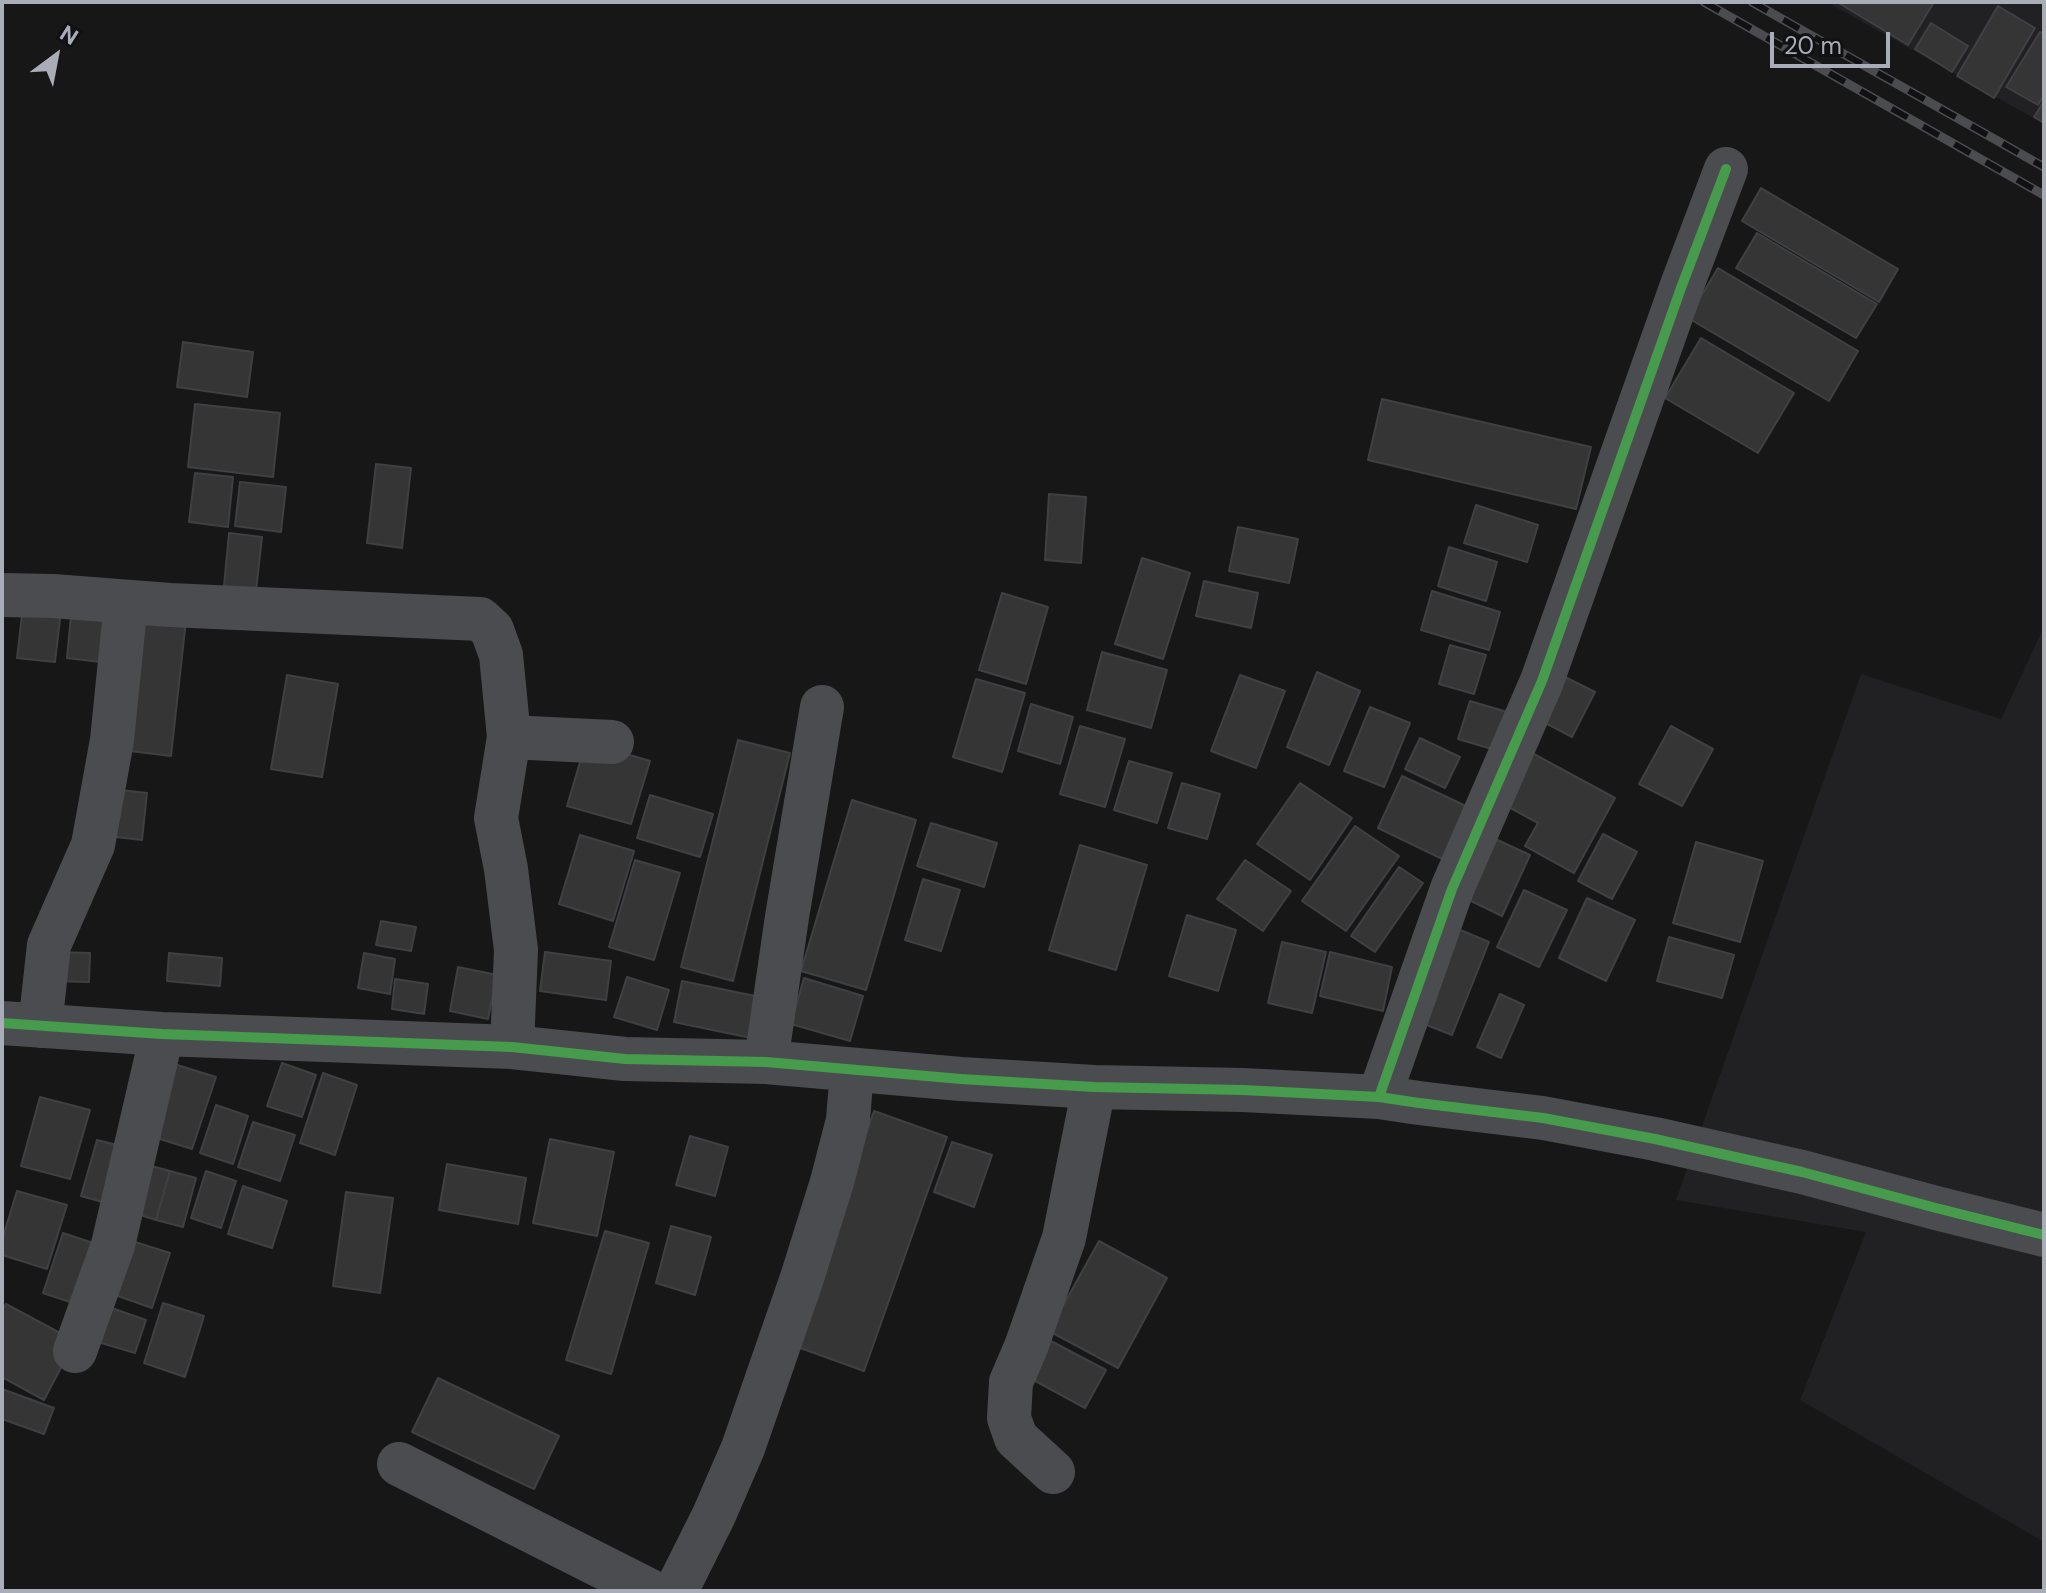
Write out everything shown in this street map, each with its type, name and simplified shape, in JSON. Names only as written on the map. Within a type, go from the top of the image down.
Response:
[{"type":"street","points":[[1379,1097],[1452,889],[1542,681],[1726,169]]},
{"type":"street","points":[[2,595],[480,619],[492,630],[501,655],[509,737],[496,818],[516,950],[512,1047]]},
{"type":"street","points":[[126,602],[112,740],[93,845],[49,945],[21,1024],[162,1034],[512,1047],[625,1059],[766,1062],[1094,1087],[1379,1097],[1543,1118],[1655,1139],[1802,1172],[2044,1235]]},
{"type":"street","points":[[766,1062],[822,707]]},
{"type":"street","points":[[509,737],[612,742]]},
{"type":"street","points":[[75,1351],[113,1245],[162,1034]]},
{"type":"street","points":[[676,1591],[743,1448],[802,1278],[848,1120],[852,1070]]},
{"type":"street","points":[[1053,1472],[1016,1438],[1009,1418],[1011,1382],[1064,1238],[1094,1087]]},
{"type":"street","points":[[399,1464],[650,1591]]},
{"type":"shaded area","points":[[1827,2],[2044,2],[2044,124]]},
{"type":"shaded area","points":[[2044,627],[2044,1542],[1800,1400],[1866,1232],[1676,1200],[1861,674],[2001,719]]},
{"type":"building","points":[[1837,2],[1934,2],[1908,45]]},
{"type":"building","points":[[1998,6],[2035,28],[1994,98],[1957,76]]},
{"type":"building","points":[[1931,23],[1968,46],[1952,72],[1915,49]]},
{"type":"building","points":[[2040,32],[2044,34],[2044,95],[2038,105],[2006,87]]},
{"type":"building","points":[[2044,101],[2044,123],[2034,117]]},
{"type":"building","points":[[1761,188],[1898,269],[1879,302],[1742,221]]},
{"type":"building","points":[[1757,233],[1877,304],[1856,338],[1736,268]]},
{"type":"building","points":[[1718,268],[1858,351],[1829,401],[1688,318]]},
{"type":"building","points":[[1701,338],[1794,393],[1758,453],[1665,398]]},
{"type":"building","points":[[183,342],[253,352],[247,397],[177,387]]},
{"type":"building","points":[[1382,399],[1591,447],[1576,509],[1368,460]]},
{"type":"building","points":[[195,404],[280,413],[273,477],[188,467]]},
{"type":"building","points":[[376,464],[411,468],[402,548],[367,543]]},
{"type":"building","points":[[195,473],[233,477],[228,527],[189,522]]},
{"type":"building","points":[[240,482],[286,487],[281,532],[235,526]]},
{"type":"building","points":[[1049,494],[1086,497],[1081,563],[1045,560]]},
{"type":"building","points":[[1476,505],[1538,525],[1527,562],[1464,543]]},
{"type":"building","points":[[1238,527],[1298,539],[1289,583],[1229,571]]},
{"type":"building","points":[[229,533],[262,537],[256,591],[224,586]]},
{"type":"building","points":[[1449,547],[1497,562],[1486,601],[1438,586]]},
{"type":"building","points":[[1142,558],[1190,573],[1163,659],[1115,644]]},
{"type":"building","points":[[1204,581],[1258,593],[1251,628],[1196,616]]},
{"type":"building","points":[[1432,591],[1500,612],[1489,650],[1421,630]]},
{"type":"building","points":[[1002,593],[1048,607],[1026,684],[979,670]]},
{"type":"building","points":[[72,605],[123,611],[117,664],[67,658]]},
{"type":"building","points":[[23,606],[61,611],[55,662],[17,658]]},
{"type":"building","points":[[137,615],[186,620],[171,756],[122,750]]},
{"type":"building","points":[[1450,645],[1486,655],[1474,694],[1439,684]]},
{"type":"building","points":[[1102,652],[1167,670],[1151,728],[1087,710]]},
{"type":"building","points":[[1317,672],[1360,691],[1329,765],[1287,747]]},
{"type":"building","points":[[1557,673],[1595,692],[1572,737],[1534,717]]},
{"type":"building","points":[[287,675],[338,684],[322,777],[271,769]]},
{"type":"building","points":[[1240,675],[1285,691],[1256,768],[1211,751]]},
{"type":"building","points":[[976,679],[1025,693],[1002,772],[953,757]]},
{"type":"building","points":[[1470,701],[1514,714],[1502,752],[1458,739]]},
{"type":"building","points":[[1031,704],[1073,717],[1060,764],[1018,751]]},
{"type":"building","points":[[1370,707],[1410,723],[1384,787],[1344,771]]},
{"type":"building","points":[[1080,726],[1125,739],[1105,807],[1060,794]]},
{"type":"building","points":[[1671,726],[1713,749],[1682,806],[1639,784]]},
{"type":"building","points":[[1420,738],[1460,757],[1445,788],[1405,769]]},
{"type":"building","points":[[738,740],[790,753],[733,981],[681,967]]},
{"type":"building","points":[[586,742],[650,761],[631,824],[567,806]]},
{"type":"building","points":[[1532,753],[1615,798],[1574,873],[1525,846],[1538,823],[1505,805]]},
{"type":"building","points":[[1129,761],[1172,773],[1157,823],[1114,810]]},
{"type":"building","points":[[1402,776],[1481,813],[1457,866],[1378,828]]},
{"type":"building","points":[[1182,783],[1220,794],[1207,839],[1168,828]]},
{"type":"building","points":[[1300,783],[1352,818],[1310,880],[1257,844]]},
{"type":"building","points":[[111,789],[147,793],[142,840],[107,836]]},
{"type":"building","points":[[650,795],[713,814],[700,857],[637,838]]},
{"type":"building","points":[[852,800],[916,820],[866,990],[801,971]]},
{"type":"building","points":[[931,823],[997,843],[984,887],[917,866]]},
{"type":"building","points":[[1355,826],[1399,856],[1346,931],[1302,901]]},
{"type":"building","points":[[1603,834],[1637,852],[1612,899],[1578,881]]},
{"type":"building","points":[[580,835],[634,851],[613,921],[559,904]]},
{"type":"building","points":[[1491,837],[1530,855],[1502,916],[1463,897]]},
{"type":"building","points":[[1696,842],[1763,861],[1740,942],[1673,923]]},
{"type":"building","points":[[1080,845],[1147,865],[1116,970],[1049,950]]},
{"type":"building","points":[[635,860],[680,873],[654,960],[609,947]]},
{"type":"building","points":[[1245,860],[1291,891],[1263,931],[1217,899]]},
{"type":"building","points":[[1399,867],[1423,883],[1375,952],[1351,936]]},
{"type":"building","points":[[923,879],[960,890],[941,951],[905,940]]},
{"type":"building","points":[[1524,890],[1567,910],[1539,967],[1497,947]]},
{"type":"building","points":[[1587,898],[1635,920],[1606,981],[1559,958]]},
{"type":"building","points":[[1187,915],[1236,930],[1218,991],[1169,976]]},
{"type":"building","points":[[381,921],[416,927],[411,951],[376,945]]},
{"type":"building","points":[[1446,924],[1489,942],[1452,1035],[1409,1018]]},
{"type":"building","points":[[1669,937],[1734,955],[1722,998],[1657,981]]},
{"type":"building","points":[[1282,942],[1326,952],[1312,1013],[1268,1003]]},
{"type":"building","points":[[54,952],[90,953],[89,982],[53,981]]},
{"type":"building","points":[[545,952],[611,961],[606,1000],[540,991]]},
{"type":"building","points":[[1330,952],[1392,967],[1383,1011],[1320,996]]},
{"type":"building","points":[[169,953],[222,958],[220,986],[167,981]]},
{"type":"building","points":[[364,953],[395,959],[390,994],[358,988]]},
{"type":"building","points":[[458,967],[497,975],[488,1019],[450,1011]]},
{"type":"building","points":[[627,977],[669,990],[657,1030],[614,1017]]},
{"type":"building","points":[[804,978],[863,996],[850,1041],[791,1024]]},
{"type":"building","points":[[395,979],[428,984],[424,1014],[392,1009]]},
{"type":"building","points":[[682,981],[765,998],[756,1039],[674,1022]]},
{"type":"building","points":[[1500,994],[1524,1005],[1501,1058],[1477,1047]]},
{"type":"building","points":[[282,1063],[316,1075],[302,1117],[267,1106]]},
{"type":"building","points":[[174,1064],[216,1077],[192,1149],[150,1136]]},
{"type":"building","points":[[323,1073],[357,1085],[335,1155],[300,1143]]},
{"type":"building","points":[[40,1097],[90,1110],[70,1179],[21,1166]]},
{"type":"building","points":[[216,1105],[248,1116],[233,1164],[200,1153]]},
{"type":"building","points":[[874,1111],[947,1137],[864,1371],[792,1345]]},
{"type":"building","points":[[253,1122],[295,1135],[280,1181],[238,1167]]},
{"type":"building","points":[[690,1136],[728,1147],[715,1196],[676,1185]]},
{"type":"building","points":[[550,1139],[614,1152],[597,1236],[533,1223]]},
{"type":"building","points":[[97,1140],[129,1148],[113,1205],[81,1196]]},
{"type":"building","points":[[952,1142],[992,1155],[974,1207],[934,1192]]},
{"type":"building","points":[[144,1164],[170,1171],[156,1220],[131,1212]]},
{"type":"building","points":[[447,1164],[526,1178],[518,1224],[439,1210]]},
{"type":"building","points":[[170,1171],[196,1178],[183,1227],[156,1220]]},
{"type":"building","points":[[206,1171],[236,1181],[221,1228],[191,1218]]},
{"type":"building","points":[[243,1186],[287,1201],[272,1248],[228,1234]]},
{"type":"building","points":[[17,1191],[67,1205],[47,1269],[2,1255],[2,1240]]},
{"type":"building","points":[[346,1192],[393,1198],[380,1293],[333,1286]]},
{"type":"building","points":[[671,1226],[711,1237],[695,1295],[656,1283]]},
{"type":"building","points":[[605,1231],[649,1243],[611,1374],[566,1360]]},
{"type":"building","points":[[63,1233],[108,1248],[88,1308],[43,1293]]},
{"type":"building","points":[[132,1241],[170,1253],[152,1308],[115,1295]]},
{"type":"building","points":[[1099,1241],[1167,1278],[1118,1368],[1049,1331]]},
{"type":"building","points":[[163,1303],[204,1316],[185,1377],[144,1363]]},
{"type":"building","points":[[6,1304],[75,1341],[44,1400],[2,1377],[2,1311]]},
{"type":"building","points":[[100,1304],[146,1320],[135,1353],[88,1339]]},
{"type":"building","points":[[1049,1340],[1106,1370],[1085,1408],[1028,1377]]},
{"type":"building","points":[[438,1378],[559,1436],[534,1489],[412,1432]]},
{"type":"building","points":[[2,1389],[54,1408],[44,1434],[2,1419]]},
{"type":"railway","points":[[1704,2],[2044,195]]},
{"type":"railway","points":[[1752,2],[2044,167]]},
{"type":"cycle path","points":[[1379,1097],[1452,889],[1542,681],[1726,169]]},
{"type":"cycle path","points":[[2,1023],[162,1034],[512,1047],[625,1059],[766,1062],[1094,1087],[1379,1097],[1543,1118],[1655,1139],[1802,1172],[2044,1235]]}]
